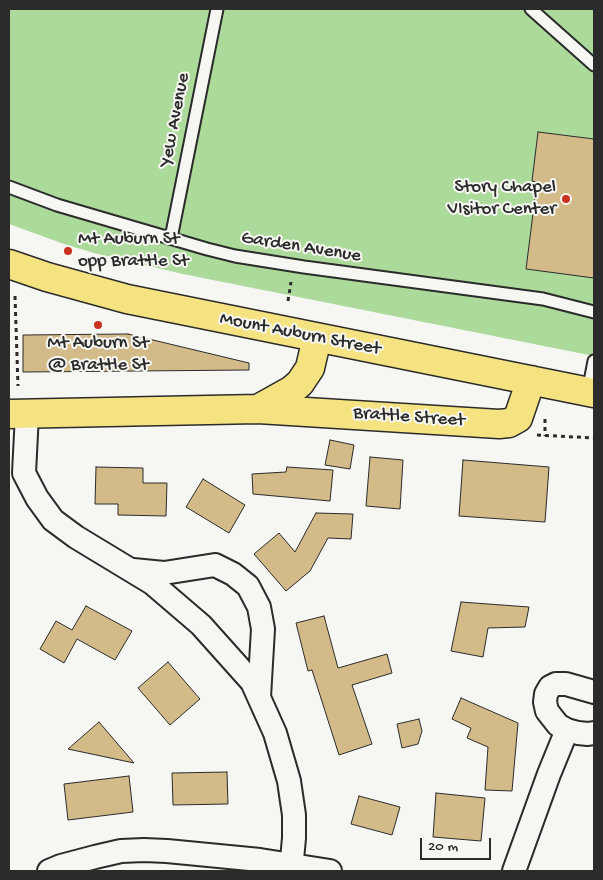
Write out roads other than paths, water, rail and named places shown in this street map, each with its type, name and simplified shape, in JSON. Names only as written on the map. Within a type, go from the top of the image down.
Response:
[{"type":"main road","name":"Mount Auburn Street","points":[[9,264],[47,277],[127,299],[591,392]]},
{"type":"main road","name":"Brattle Street","points":[[258,409],[292,390],[300,383],[310,368],[317,338]]},
{"type":"main road","name":"Brattle Street","points":[[18,414],[258,409],[505,424],[518,418],[531,380]]},
{"type":"street","points":[[18,414],[24,473],[37,498],[54,520],[76,537],[152,583],[201,625],[252,682],[274,733],[289,781],[294,815],[291,868]]},
{"type":"street","points":[[130,570],[164,573],[215,565],[233,574],[248,586],[259,607],[263,628],[259,697]]},
{"type":"street","points":[[594,692],[566,684],[556,684],[550,687],[546,694],[547,711],[558,725],[567,730],[588,734],[594,733]]},
{"type":"street","points":[[514,871],[567,730]]},
{"type":"street","points":[[49,871],[95,856],[144,850],[186,852],[291,868],[330,871]]},
{"type":"lane","name":"Yew Avenue","points":[[171,238],[216,9]]},
{"type":"lane","points":[[531,9],[594,64]]},
{"type":"lane","name":"Garden Avenue","points":[[9,187],[57,205],[207,249],[245,258],[543,299],[594,312]]},
{"type":"lane","points":[[591,392],[594,362]]},
{"type":"place","name":"Story Chapel VIsitor Center","points":[[566,199]]},
{"type":"place","name":"Mt Auburn St opp Brattle St","points":[[68,251]]},
{"type":"place","name":"Mt Auburn St @ Brattle St","points":[[98,325]]}]
